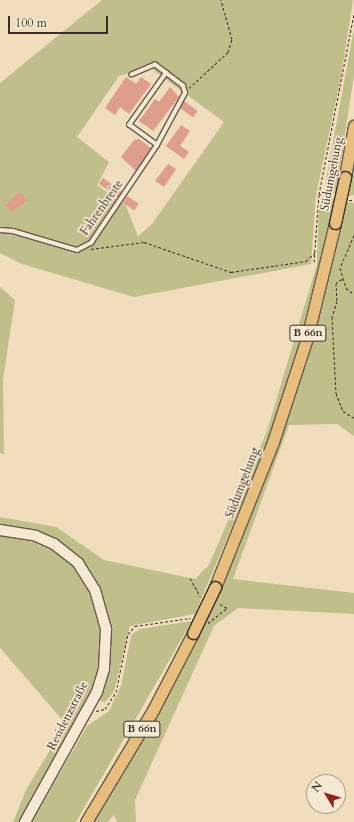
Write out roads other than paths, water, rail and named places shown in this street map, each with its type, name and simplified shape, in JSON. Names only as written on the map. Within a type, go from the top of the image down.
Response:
[{"type":"main road","name":"Südumgehung","points":[[86,822],[153,710],[193,633],[215,587],[273,442],[307,338],[335,223],[354,126]]},
{"type":"main road","name":"Residenzstraße","points":[[0,530],[36,536],[54,544],[78,563],[95,590],[103,610],[106,649],[97,692],[25,822]]},
{"type":"lane","points":[[132,75],[154,65],[166,73],[129,125],[157,145]]},
{"type":"lane","name":"Fahrenbreite","points":[[0,230],[13,231],[77,250],[91,243],[157,145],[185,93],[182,86],[166,73]]}]
